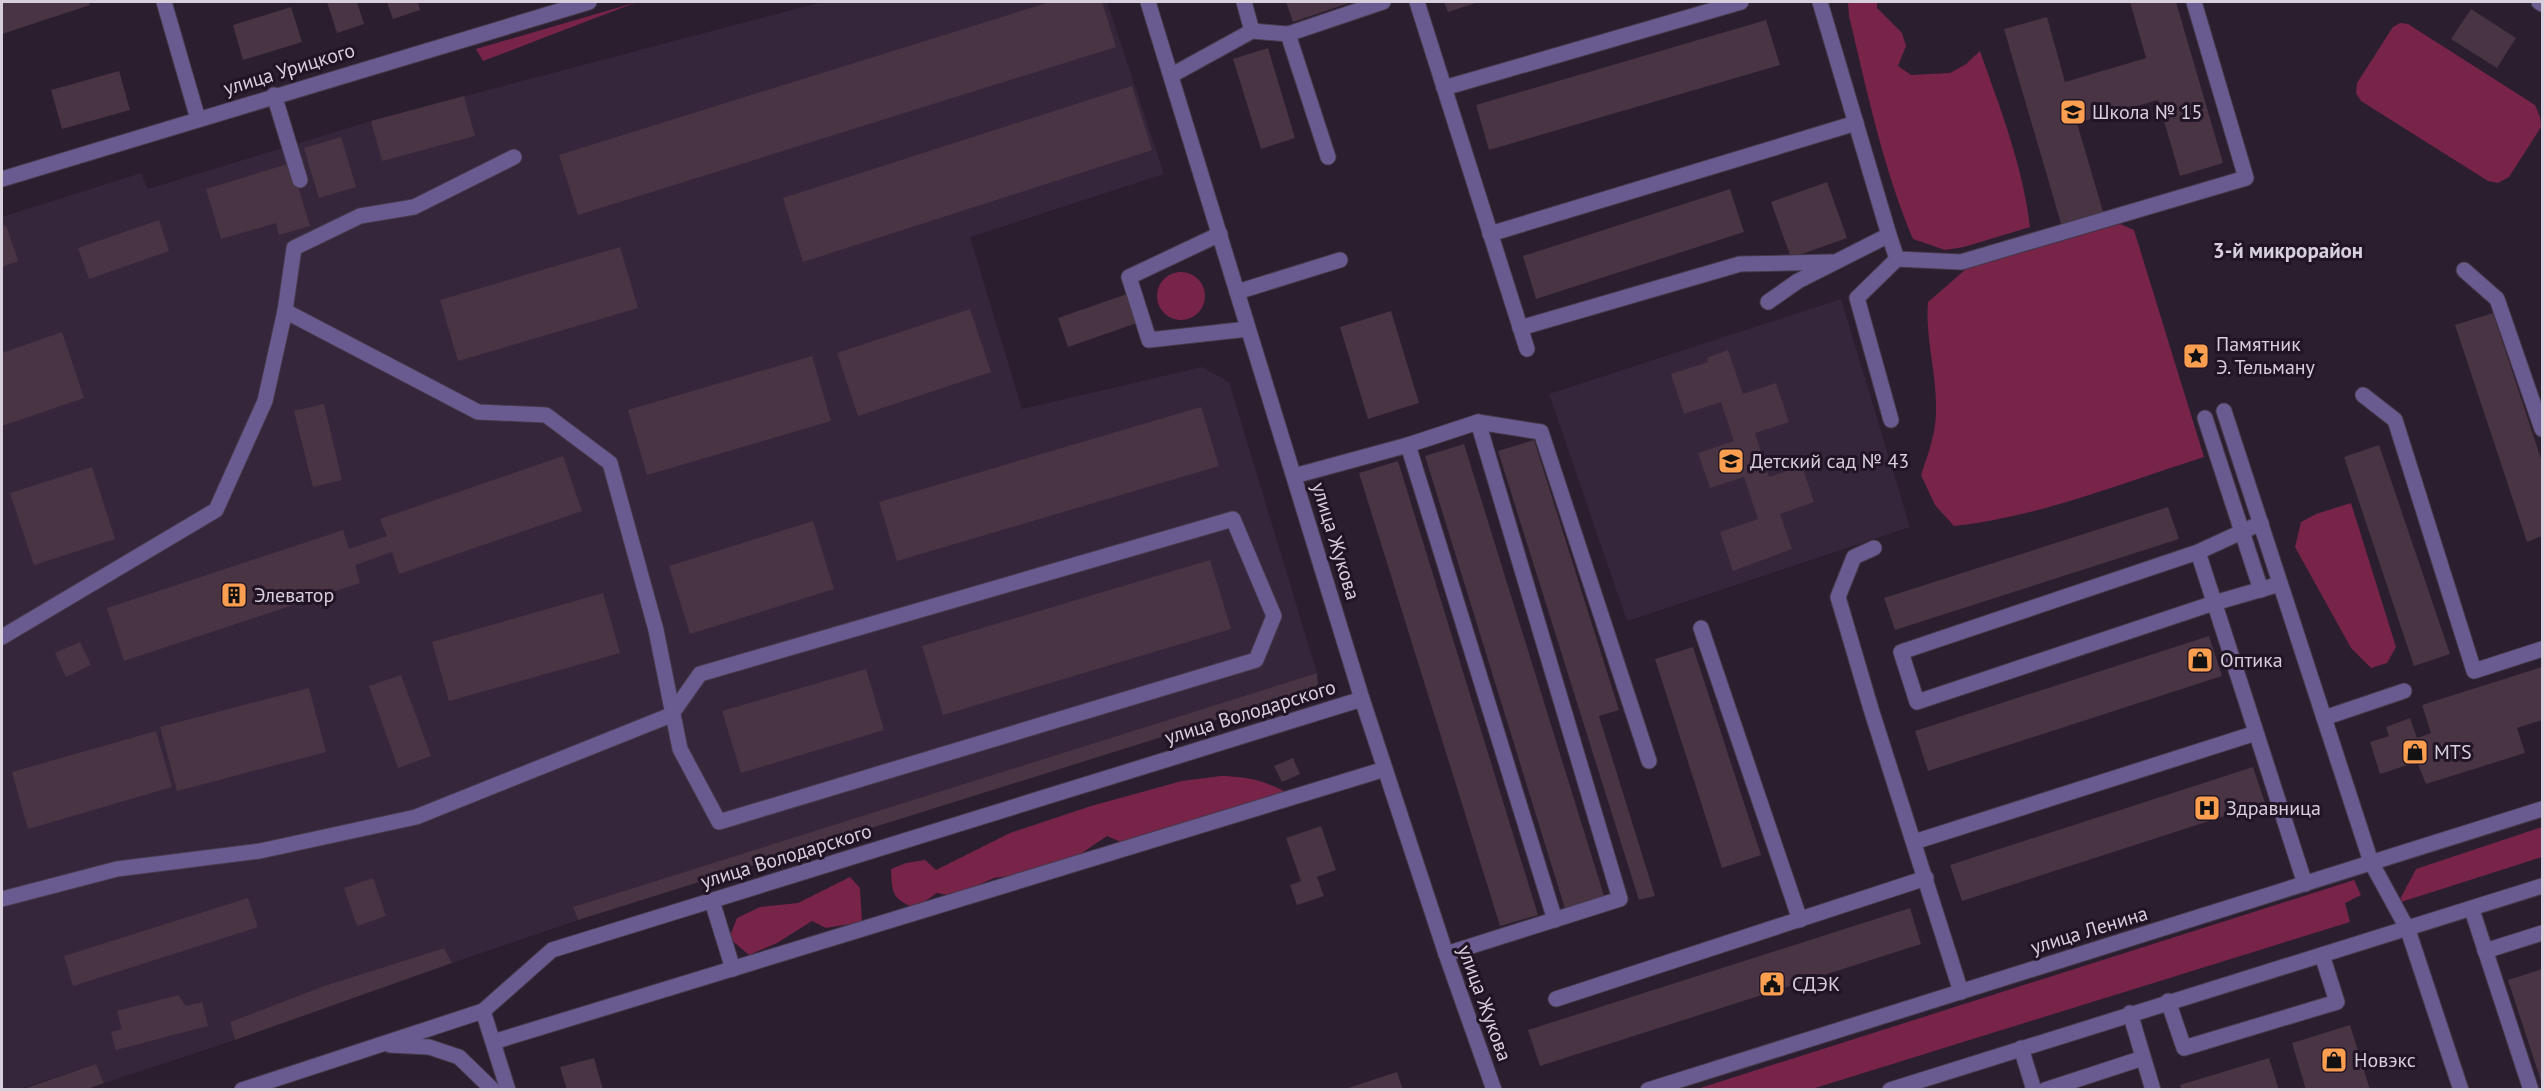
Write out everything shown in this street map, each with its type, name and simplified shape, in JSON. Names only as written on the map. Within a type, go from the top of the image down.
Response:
[{"type":"street","points":[[164,2],[198,119]]},
{"type":"street","name":"улица Урицкого","points":[[2,179],[589,2]]},
{"type":"street","name":"улица Жукова","points":[[1148,2],[1362,699],[1446,954],[1494,1089]]},
{"type":"street","points":[[1244,2],[1252,32]]},
{"type":"street","points":[[1172,75],[1252,32],[1288,34],[1383,2]]},
{"type":"street","points":[[1417,2],[1527,349]]},
{"type":"street","points":[[1444,88],[1741,2]]},
{"type":"street","points":[[1820,2],[1897,259]]},
{"type":"street","points":[[1892,420],[1857,298],[1897,259],[1961,262],[2246,178],[2194,2]]},
{"type":"street","points":[[1288,34],[1328,157]]},
{"type":"street","points":[[274,96],[300,180]]},
{"type":"street","points":[[1490,234],[1856,123]]},
{"type":"street","points":[[2,637],[216,510],[265,400],[285,310],[294,248],[360,216],[414,207],[514,157]]},
{"type":"street","points":[[1220,234],[1129,277],[1132,288],[1149,340],[1248,329]]},
{"type":"street","points":[[1768,302],[1798,281],[1889,235]]},
{"type":"street","points":[[1237,292],[1340,260]]},
{"type":"street","points":[[1520,328],[1740,264],[1838,262]]},
{"type":"street","points":[[2464,270],[2498,299],[2542,429]]},
{"type":"street","points":[[2,899],[117,869],[260,851],[417,817],[672,715],[700,674],[1233,519],[1274,616],[1256,660],[719,822],[680,749],[672,715],[656,630],[610,463],[546,415],[478,412],[285,310]]},
{"type":"street","points":[[2364,395],[2395,420],[2474,671],[2542,649]]},
{"type":"street","points":[[2224,411],[2372,862],[2408,930],[2461,1089]]},
{"type":"street","points":[[2205,418],[2261,590]]},
{"type":"street","points":[[1294,476],[1408,445],[1478,422],[1541,432],[1649,760]]},
{"type":"street","points":[[1446,954],[1620,899],[1478,422]]},
{"type":"street","points":[[1408,445],[1555,920]]},
{"type":"street","points":[[2261,523],[2198,552],[1901,652],[1917,702],[2214,603],[2280,584]]},
{"type":"street","points":[[1874,548],[1854,557],[1838,597],[1961,992]]},
{"type":"street","points":[[2198,552],[2305,884]]},
{"type":"street","points":[[1701,628],[1800,920]]},
{"type":"street","points":[[2324,718],[2404,691]]},
{"type":"street","name":"улица Володарского","points":[[242,1089],[483,1011],[552,950],[1362,699]]},
{"type":"street","points":[[1914,842],[2256,733]]},
{"type":"street","points":[[493,1042],[1385,769]]},
{"type":"street","name":"улица Ленина","points":[[1648,1089],[2542,808]]},
{"type":"street","points":[[1556,999],[1926,878]]},
{"type":"street","points":[[1890,1089],[2168,1001],[2408,930],[2542,886]]},
{"type":"street","points":[[712,901],[733,969]]},
{"type":"street","points":[[2472,910],[2531,1089]]},
{"type":"street","points":[[2485,951],[2542,933]]},
{"type":"street","points":[[2168,1001],[2184,1048],[2337,1002],[2322,955]]},
{"type":"street","points":[[483,1011],[508,1089]]},
{"type":"street","points":[[2130,1013],[2153,1089]]},
{"type":"street","points":[[381,1044],[429,1047],[459,1057],[493,1089]]},
{"type":"street","points":[[2021,1048],[2034,1089]]},
{"type":"street","points":[[2045,1089],[2144,1058]]},
{"type":"shaded area","points":[[637,2],[483,61],[476,49]]},
{"type":"shaded area","points":[[822,2],[1107,2],[1164,174],[970,237],[1022,409],[1202,367],[1229,382],[1317,673],[574,907],[578,920],[452,963],[444,948],[324,986],[230,1022],[235,1040],[104,1083],[96,1064],[19,1089],[2,1089],[2,217],[141,173],[148,189],[371,121]]},
{"type":"shaded area","points":[[1848,2],[1877,2],[1877,8],[1902,33],[1906,46],[1898,66],[1911,75],[1950,73],[1966,64],[1980,51],[2016,160],[2030,227],[1964,247],[1945,250],[1913,239],[1902,212],[1876,129],[1849,16]]},
{"type":"shaded area","points":[[2400,23],[2408,24],[2535,105],[2541,127],[2509,177],[2498,183],[2488,181],[2361,101],[2356,93],[2357,83],[2393,27]]},
{"type":"shaded area","points":[[2120,224],[2134,230],[2204,457],[2049,507],[1986,522],[1954,526],[1935,505],[1921,475],[1932,441],[1936,415],[1936,393],[1927,315],[1928,302],[1966,269]]},
{"type":"shaded area","points":[[1181,272],[1198,279],[1205,296],[1198,313],[1181,320],[1164,313],[1157,296],[1164,279]]},
{"type":"shaded area","name":"Детский сад № 43","points":[[1841,299],[1910,527],[1627,621],[1549,394]]},
{"type":"shaded area","points":[[2351,503],[2396,647],[2387,663],[2371,668],[2351,648],[2295,547],[2301,522],[2316,514]]},
{"type":"shaded area","points":[[1221,776],[1255,780],[1286,792],[1123,843],[1107,836],[1073,859],[1028,873],[994,878],[953,896],[937,893],[915,908],[898,898],[893,890],[891,869],[906,863],[925,860],[936,870],[1010,833],[1091,806],[1182,781]]},
{"type":"shaded area","points":[[2542,827],[2542,857],[2398,903],[2416,869]]},
{"type":"shaded area","points":[[850,877],[860,888],[862,922],[826,928],[812,921],[777,943],[749,955],[729,938],[737,918],[760,907],[798,903]]},
{"type":"shaded area","points":[[2354,880],[2361,895],[2345,903],[2350,922],[1812,1089],[1697,1089]]},
{"type":"building","points":[[2,2],[88,2],[90,5],[2,34]]},
{"type":"building","points":[[327,2],[357,2],[364,24],[337,33]]},
{"type":"building","points":[[387,2],[418,2],[420,10],[393,19]]},
{"type":"building","points":[[1050,2],[1102,2],[1116,47],[578,215],[559,155]]},
{"type":"building","points":[[1286,2],[1352,2],[1293,22]]},
{"type":"building","points":[[1444,2],[1479,2],[1448,12]]},
{"type":"building","name":"Школа № 15","points":[[2130,2],[2176,2],[2223,163],[2180,176],[2158,100],[2077,123],[2104,215],[2062,227],[2004,29],[2047,17],[2065,82],[2146,58]]},
{"type":"building","points":[[291,7],[302,42],[243,60],[233,25]]},
{"type":"building","points":[[2471,9],[2516,38],[2497,68],[2451,39]]},
{"type":"building","points":[[1766,20],[1780,65],[1489,150],[1476,105]]},
{"type":"building","points":[[1268,48],[1295,138],[1261,149],[1233,59]]},
{"type":"building","points":[[119,71],[130,110],[62,129],[51,90]]},
{"type":"building","points":[[1132,86],[1152,150],[803,262],[783,198]]},
{"type":"building","points":[[464,96],[475,136],[382,161],[371,121]]},
{"type":"building","points":[[341,137],[356,187],[319,198],[304,148]]},
{"type":"building","points":[[291,163],[310,226],[279,235],[276,223],[221,239],[206,189]]},
{"type":"building","points":[[1827,182],[1847,238],[1791,258],[1771,202]]},
{"type":"building","points":[[1730,189],[1744,232],[1536,299],[1523,256]]},
{"type":"building","points":[[159,220],[169,251],[89,279],[78,248]]},
{"type":"building","points":[[6,225],[18,261],[2,267],[2,227]]},
{"type":"building","points":[[620,247],[638,308],[458,361],[440,300]]},
{"type":"building","points":[[1127,294],[1137,323],[1068,347],[1058,318]]},
{"type":"building","points":[[970,309],[991,372],[858,416],[837,353]]},
{"type":"building","points":[[1391,311],[1419,403],[1368,419],[1340,327]]},
{"type":"building","points":[[2493,313],[2542,462],[2542,536],[2527,542],[2455,325]]},
{"type":"building","points":[[62,332],[84,398],[2,426],[2,353]]},
{"type":"building","points":[[1728,350],[1743,394],[1776,383],[1789,422],[1755,433],[1769,477],[1802,466],[1814,502],[1780,514],[1792,549],[1733,571],[1720,532],[1758,519],[1744,477],[1710,488],[1698,453],[1734,441],[1721,402],[1684,414],[1671,374],[1708,362],[1707,358]]},
{"type":"building","points":[[812,356],[831,421],[647,475],[628,410]]},
{"type":"building","points":[[324,404],[342,480],[313,487],[294,411]]},
{"type":"building","points":[[1201,407],[1219,466],[897,561],[879,502]]},
{"type":"building","points":[[1534,440],[1619,710],[1599,716],[1655,896],[1639,900],[1498,451]]},
{"type":"building","points":[[1464,444],[1605,899],[1566,912],[1425,456]]},
{"type":"building","points":[[2379,445],[2450,654],[2414,666],[2344,457]]},
{"type":"building","points":[[563,456],[582,511],[399,574],[392,552],[355,565],[360,583],[124,661],[107,608],[343,530],[349,549],[387,536],[380,519]]},
{"type":"building","points":[[1398,461],[1538,915],[1500,926],[1359,473]]},
{"type":"building","points":[[92,467],[115,539],[34,565],[10,493]]},
{"type":"building","points":[[2168,507],[2179,539],[1895,630],[1884,598]]},
{"type":"building","points":[[813,521],[834,589],[690,634],[669,566]]},
{"type":"building","points":[[1210,560],[1231,629],[943,715],[922,646]]},
{"type":"building","points":[[603,593],[620,653],[449,701],[432,642]]},
{"type":"building","points":[[2209,636],[2222,676],[1928,771],[1915,731]]},
{"type":"building","points":[[80,642],[91,665],[66,677],[55,653]]},
{"type":"building","points":[[1693,647],[1761,855],[1722,868],[1655,659]]},
{"type":"building","points":[[2542,667],[2542,720],[2517,728],[2525,753],[2426,784],[2417,762],[2380,774],[2370,742],[2389,736],[2386,727],[2410,718],[2417,738],[2431,733],[2422,705]]},
{"type":"building","points":[[866,669],[884,730],[741,773],[722,711]]},
{"type":"building","points":[[1317,673],[1318,688],[578,920],[573,907]]},
{"type":"building","points":[[401,675],[431,756],[398,768],[369,686]]},
{"type":"building","points":[[309,688],[326,752],[177,791],[160,727]]},
{"type":"building","points":[[156,731],[172,787],[28,829],[12,772]]},
{"type":"building","points":[[1293,758],[1300,774],[1282,782],[1274,766]]},
{"type":"building","points":[[2253,767],[2265,803],[1962,901],[1950,865]]},
{"type":"building","points":[[1321,826],[1336,870],[1317,877],[1324,896],[1297,905],[1290,885],[1301,881],[1286,838]]},
{"type":"building","points":[[373,878],[386,916],[357,926],[344,888]]},
{"type":"building","points":[[248,898],[258,927],[73,986],[64,956]]},
{"type":"building","points":[[1910,908],[1921,944],[1540,1066],[1528,1030]]},
{"type":"building","points":[[444,948],[452,963],[235,1040],[230,1022],[324,986]]},
{"type":"building","points":[[2542,969],[2542,1084],[2508,980]]},
{"type":"building","points":[[178,995],[186,1006],[202,1002],[208,1026],[116,1050],[111,1032],[122,1029],[117,1011]]},
{"type":"building","points":[[2350,1025],[2370,1090],[2306,1090],[2292,1043]]},
{"type":"building","points":[[594,1058],[603,1090],[567,1090],[560,1067]]},
{"type":"building","points":[[2269,1058],[2279,1090],[2181,1090],[2180,1085]]},
{"type":"building","points":[[96,1064],[104,1083],[85,1090],[20,1090]]},
{"type":"building","points":[[1397,1072],[1403,1090],[1345,1090],[1345,1089]]},
{"type":"place","name":"Школа № 15","points":[[2073,112]]},
{"type":"place","name":"Памятник Э. Тельману","points":[[2196,356]]},
{"type":"place","name":"Детский сад № 43","points":[[1731,461]]},
{"type":"place","name":"Элеватор","points":[[234,595]]},
{"type":"place","name":"Оптика","points":[[2200,660]]},
{"type":"place","name":"MTS","points":[[2415,752]]},
{"type":"place","name":"Здравница","points":[[2207,808]]},
{"type":"place","name":"СДЭК","points":[[1772,984]]},
{"type":"place","name":"Новэкс","points":[[2334,1060]]},
{"type":"district","name":"3-й микрорайон","points":[[2288,251]]}]
